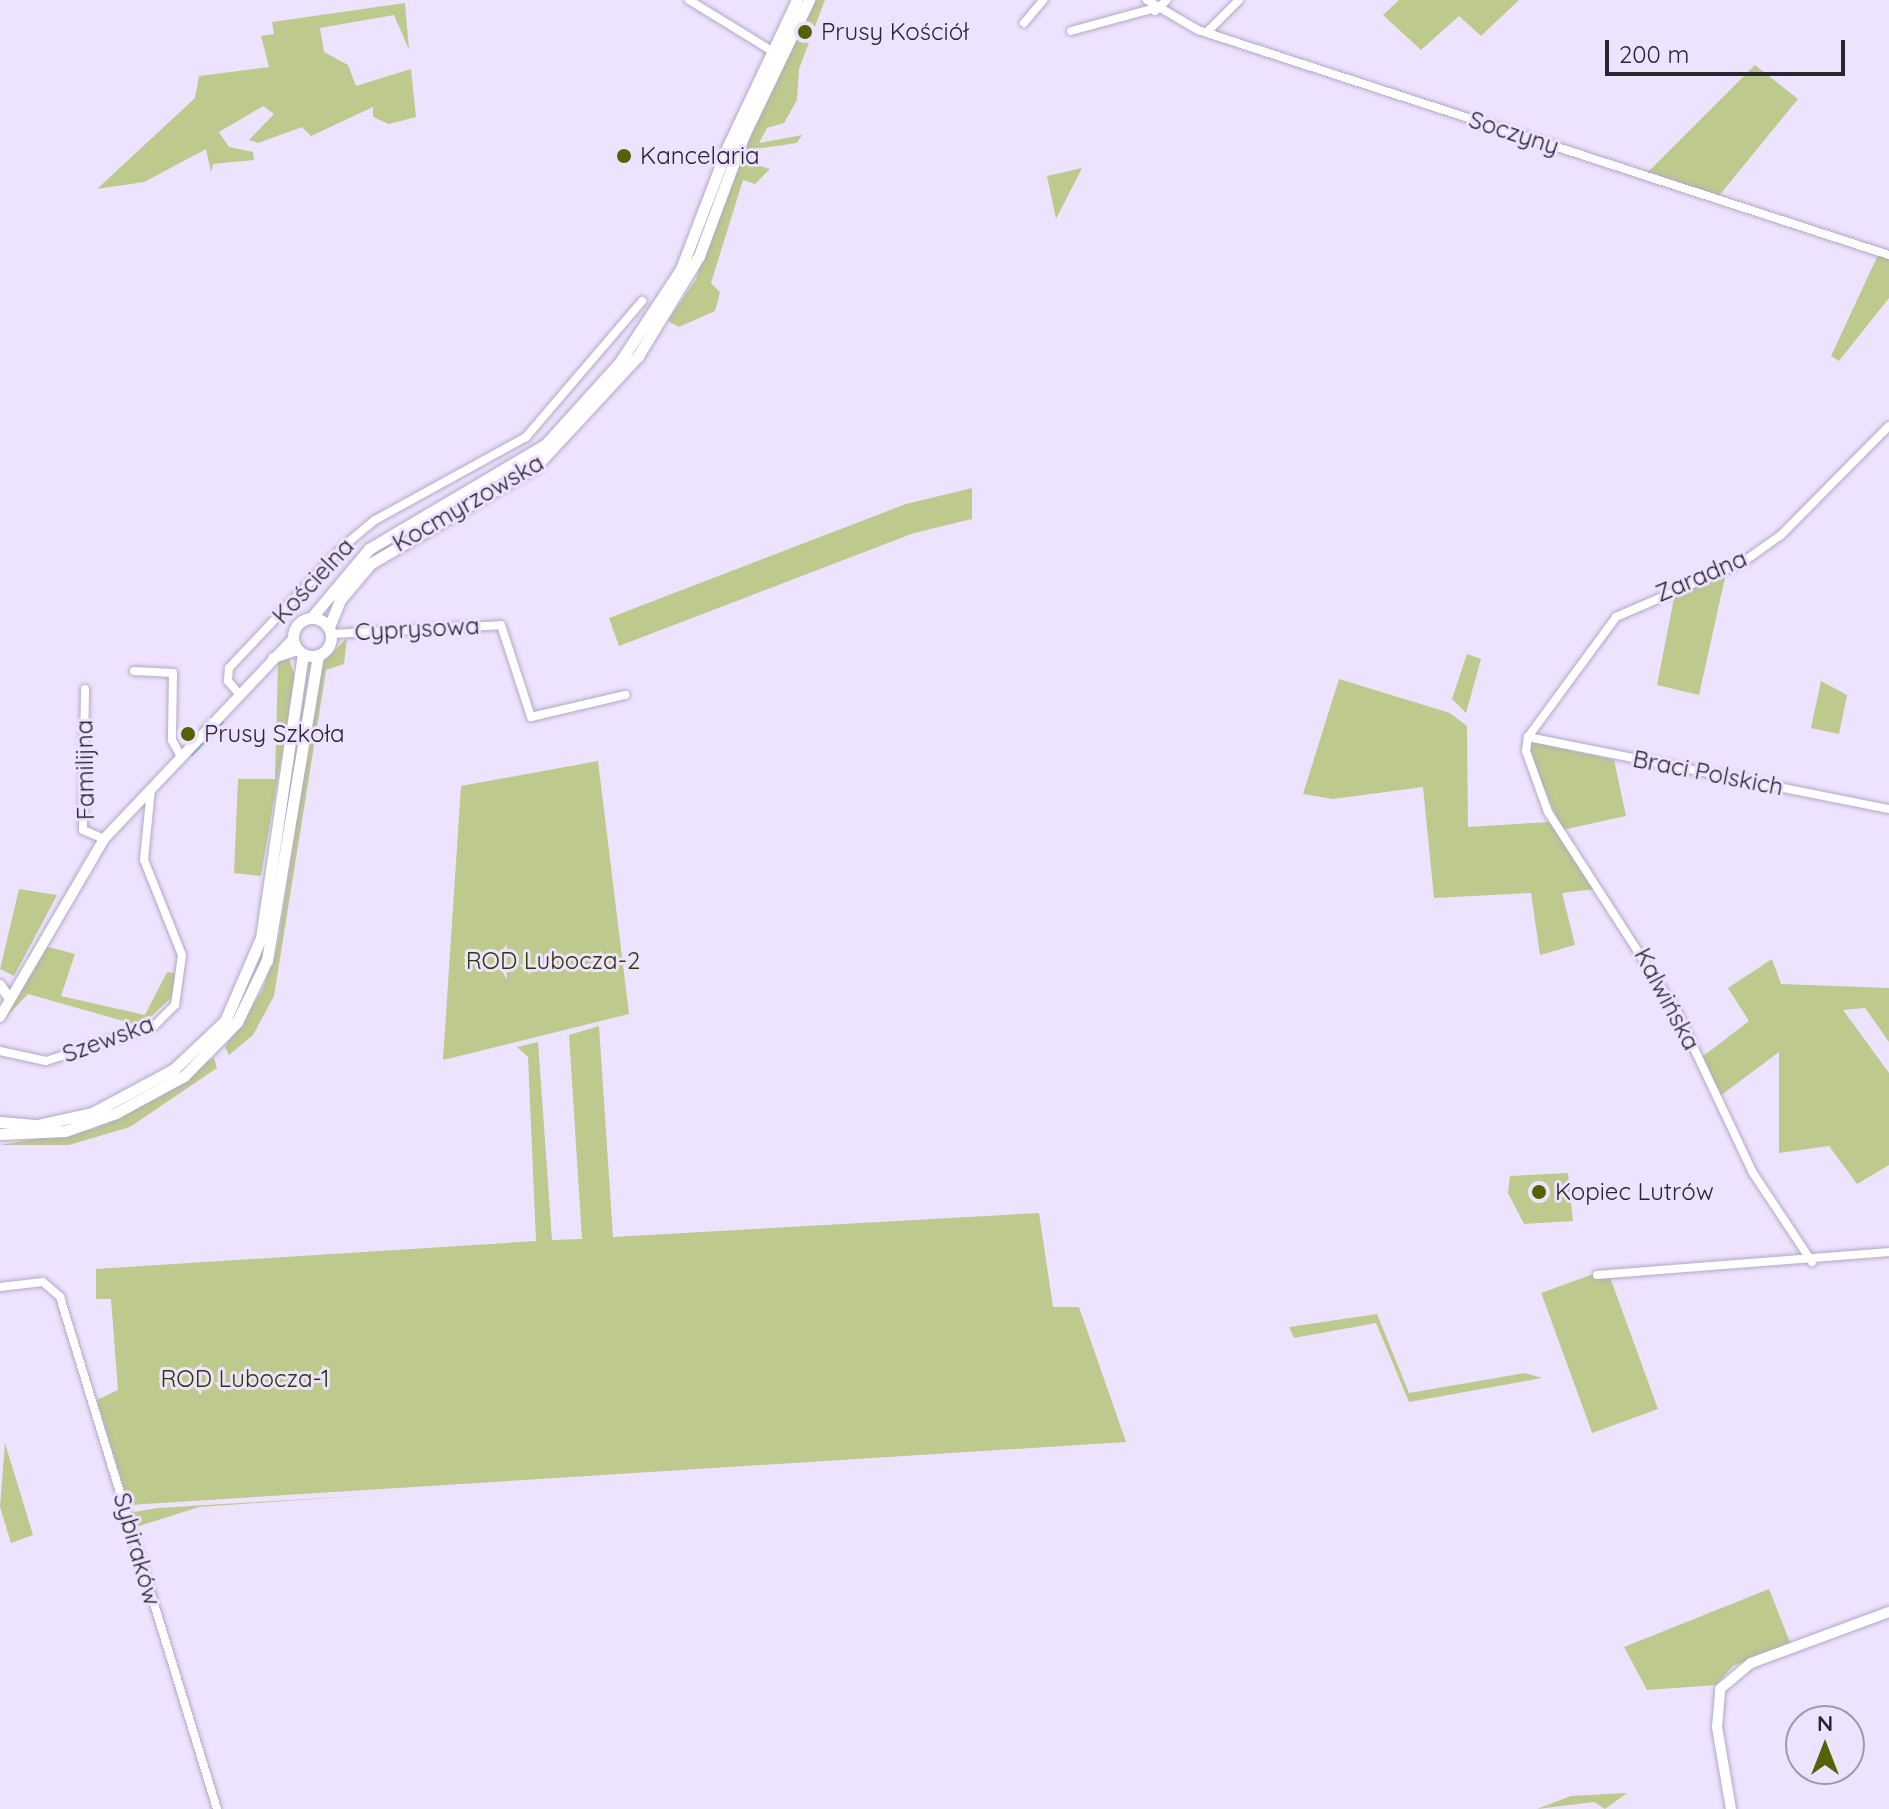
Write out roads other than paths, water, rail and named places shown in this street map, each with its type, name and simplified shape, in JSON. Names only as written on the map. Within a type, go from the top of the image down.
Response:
[{"type":"main road","name":"Kocmyrzowska","points":[[298,648],[299,622],[312,617],[369,549],[516,467],[612,372],[681,269],[772,51],[797,0]]},
{"type":"main road","name":"Kocmyrzowska","points":[[318,655],[340,600],[370,564],[536,466],[638,356],[694,265],[744,135],[809,0]]},
{"type":"main road","points":[[312,617],[330,630]]},
{"type":"main road","points":[[0,1122],[37,1125],[92,1113],[174,1069],[225,1021],[261,938],[298,648],[318,655],[274,927],[245,1012],[203,1061],[116,1113],[65,1131],[0,1134]]},
{"type":"street","points":[[689,0],[772,51]]},
{"type":"street","points":[[1024,23],[1043,0]]},
{"type":"street","points":[[1147,0],[1154,10]]},
{"type":"street","points":[[1071,31],[1154,10],[1167,0]]},
{"type":"street","points":[[1207,32],[1239,0]]},
{"type":"street","name":"Soczyny","points":[[1154,10],[1207,32],[1889,255]]},
{"type":"street","name":"Kościelna","points":[[239,694],[228,681],[229,668],[345,545],[375,520],[526,437],[642,301]]},
{"type":"street","name":"Zaradna","points":[[1528,737],[1616,617],[1743,562],[1781,535],[1889,426]]},
{"type":"street","name":"Cyprysowa","points":[[330,630],[501,625],[531,717],[625,695]]},
{"type":"street","points":[[0,1017],[8,996],[104,839],[271,658],[298,648]]},
{"type":"street","points":[[134,671],[173,673],[172,740],[180,755]]},
{"type":"street","name":"Familijna","points":[[85,689],[83,830],[104,839]]},
{"type":"street","name":"Braci Polskich","points":[[1528,737],[1889,809]]},
{"type":"street","name":"Kalwińska","points":[[1528,737],[1548,812],[1667,994],[1753,1173],[1812,1262]]},
{"type":"street","name":"Szewska","points":[[0,1051],[46,1061],[154,1026],[175,1005],[182,955],[144,860],[149,787]]},
{"type":"street","points":[[0,985],[8,996]]},
{"type":"street","points":[[1597,1275],[1812,1262],[1889,1252]]},
{"type":"street","name":"Sybiraków","points":[[0,1287],[43,1282],[55,1289],[217,1809]]},
{"type":"street","points":[[1731,1809],[1717,1727],[1720,1689],[1751,1663],[1889,1612]]},
{"type":"waterway","points":[[192,755],[223,722]]},
{"type":"place","name":"Prusy Kościół","points":[[805,32]]},
{"type":"place","name":"Kancelaria","points":[[624,156]]},
{"type":"place","name":"Prusy Szkoła","points":[[188,734]]},
{"type":"place","name":"Kopiec Lutrów","points":[[1539,1192]]},
{"type":"park label","name":"ROD Lubocza-2","points":[[553,961]]},
{"type":"park label","name":"ROD Lubocza-1","points":[[245,1379]]}]
